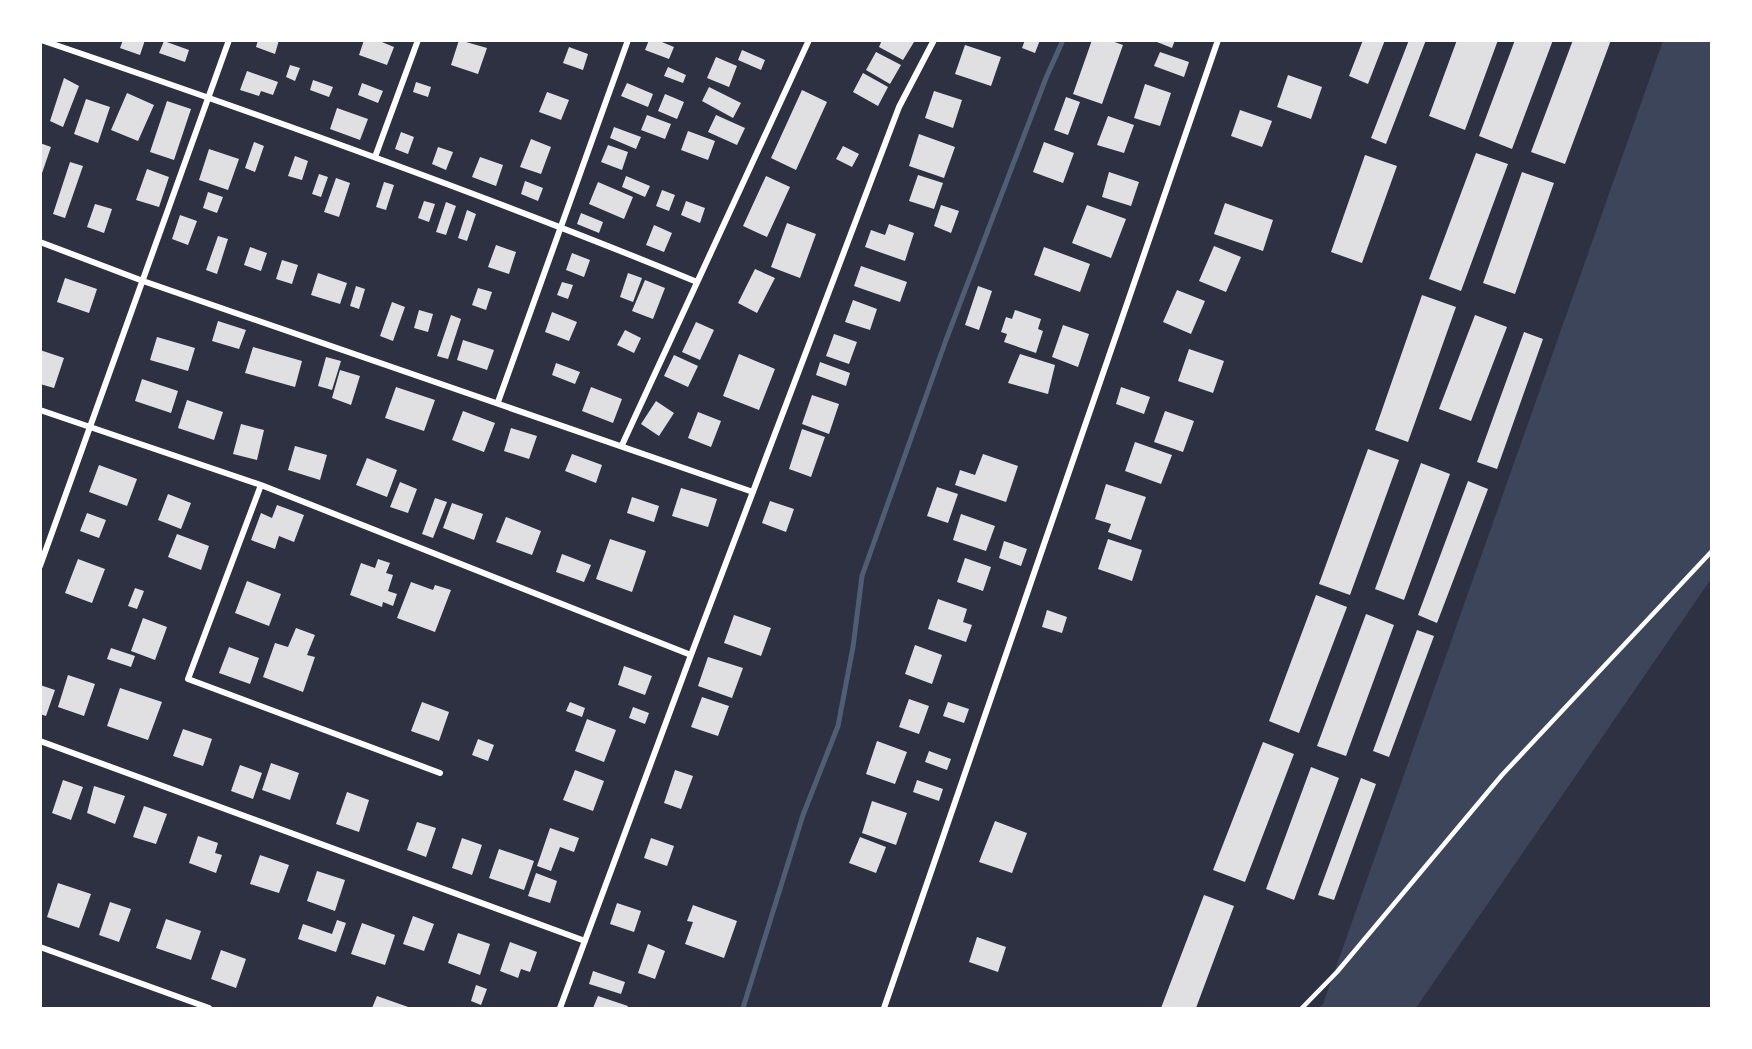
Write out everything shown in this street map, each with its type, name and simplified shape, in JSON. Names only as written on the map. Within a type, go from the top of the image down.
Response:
[{"type":"street","points":[[41,40],[375,157],[562,226],[697,282]]},
{"type":"street","points":[[40,566],[229,40]]},
{"type":"street","points":[[375,157],[418,40]]},
{"type":"street","points":[[498,402],[628,40]]},
{"type":"street","points":[[622,445],[809,40]]},
{"type":"street","points":[[560,1008],[899,107],[934,40]]},
{"type":"street","points":[[884,1008],[1218,40]]},
{"type":"street","points":[[40,242],[142,281],[498,402],[753,492]]},
{"type":"street","points":[[40,410],[261,485],[691,655]]},
{"type":"street","points":[[261,485],[188,679],[440,773]]},
{"type":"street","points":[[40,741],[585,941]]},
{"type":"street","points":[[40,947],[209,1008]]},
{"type":"lane","points":[[1302,1008],[1337,972],[1502,775],[1712,551]]},
{"type":"shaded area","points":[[1663,41],[1711,41],[1711,579],[1416,1008],[1319,1008],[1323,1004]]},
{"type":"building","points":[[123,40],[145,40],[140,55],[120,48]]},
{"type":"building","points":[[258,40],[279,40],[275,54],[256,47]]},
{"type":"building","points":[[364,40],[377,40],[394,47],[387,65],[359,55]]},
{"type":"building","points":[[459,40],[487,48],[478,74],[451,65]]},
{"type":"building","points":[[649,40],[657,40],[674,47],[669,59],[645,50]]},
{"type":"building","points":[[882,40],[912,40],[914,42],[903,60],[879,47]]},
{"type":"building","points":[[1025,40],[1040,40],[1035,53],[1022,48]]},
{"type":"building","points":[[1092,40],[1109,40],[1123,45],[1102,104],[1073,94]]},
{"type":"building","points":[[1152,40],[1175,40],[1172,48]]},
{"type":"building","points":[[1363,40],[1385,40],[1368,84],[1349,76]]},
{"type":"building","points":[[1409,40],[1426,40],[1386,144],[1371,138]]},
{"type":"building","points":[[1457,40],[1498,40],[1465,130],[1429,116]]},
{"type":"building","points":[[1515,40],[1553,40],[1512,149],[1479,136]]},
{"type":"building","points":[[1573,40],[1611,40],[1565,164],[1531,152]]},
{"type":"building","points":[[164,41],[189,50],[185,62],[159,53]]},
{"type":"building","points":[[965,45],[1001,57],[991,86],[955,74]]},
{"type":"building","points":[[569,47],[588,54],[583,70],[563,63]]},
{"type":"building","points":[[742,50],[765,60],[761,70],[738,60]]},
{"type":"building","points":[[876,52],[901,65],[890,84],[866,70]]},
{"type":"building","points":[[1160,52],[1189,62],[1184,77],[1154,66]]},
{"type":"building","points":[[716,57],[737,66],[729,87],[707,78]]},
{"type":"building","points":[[290,65],[300,68],[295,81],[286,77]]},
{"type":"building","points":[[668,67],[686,75],[683,83],[664,76]]},
{"type":"building","points":[[247,71],[278,82],[273,95],[261,91],[259,96],[240,90]]},
{"type":"building","points":[[863,73],[888,87],[878,106],[853,92]]},
{"type":"building","points":[[1288,75],[1322,87],[1311,119],[1277,107]]},
{"type":"building","points":[[64,78],[79,86],[63,127],[50,121]]},
{"type":"building","points":[[313,80],[333,87],[329,97],[310,90]]},
{"type":"building","points":[[416,82],[431,87],[428,97],[413,92]]},
{"type":"building","points":[[362,83],[383,91],[378,103],[358,95]]},
{"type":"building","points":[[627,83],[653,94],[648,107],[621,96]]},
{"type":"building","points":[[1145,84],[1171,93],[1160,126],[1134,118]]},
{"type":"building","points":[[709,87],[741,103],[733,118],[702,101]]},
{"type":"building","points":[[802,90],[827,102],[796,170],[771,158]]},
{"type":"building","points":[[934,91],[962,100],[953,128],[925,118]]},
{"type":"building","points":[[547,92],[569,100],[561,120],[539,112]]},
{"type":"building","points":[[127,93],[154,105],[138,141],[111,130]]},
{"type":"building","points":[[665,94],[684,102],[677,119],[658,111]]},
{"type":"building","points":[[1066,97],[1080,102],[1068,135],[1054,130]]},
{"type":"building","points":[[86,99],[110,107],[98,143],[74,134]]},
{"type":"building","points":[[167,101],[191,109],[174,160],[150,152]]},
{"type":"building","points":[[337,108],[368,119],[360,140],[330,129]]},
{"type":"building","points":[[1240,110],[1272,121],[1262,147],[1231,136]]},
{"type":"building","points":[[647,115],[671,124],[665,139],[641,130]]},
{"type":"building","points":[[716,115],[745,128],[737,145],[708,132]]},
{"type":"building","points":[[1108,116],[1134,125],[1124,153],[1097,145]]},
{"type":"building","points":[[614,127],[641,137],[636,149],[610,138]]},
{"type":"building","points":[[688,131],[715,141],[708,160],[681,150]]},
{"type":"building","points":[[401,132],[414,137],[408,154],[395,149]]},
{"type":"building","points":[[919,134],[955,147],[944,178],[909,166]]},
{"type":"building","points":[[531,139],[551,147],[541,174],[520,167]]},
{"type":"building","points":[[254,142],[264,146],[255,172],[245,168]]},
{"type":"building","points":[[1044,142],[1074,153],[1063,183],[1033,172]]},
{"type":"building","points":[[40,143],[51,147],[41,176],[40,176]]},
{"type":"building","points":[[608,145],[628,152],[622,170],[601,162]]},
{"type":"building","points":[[843,146],[859,154],[852,167],[836,159]]},
{"type":"building","points":[[438,147],[453,152],[446,170],[432,164]]},
{"type":"building","points":[[209,149],[239,159],[228,190],[199,180]]},
{"type":"building","points":[[1476,153],[1508,164],[1461,291],[1429,279]]},
{"type":"building","points":[[1365,155],[1397,166],[1362,263],[1331,252]]},
{"type":"building","points":[[295,156],[308,161],[302,180],[288,176]]},
{"type":"building","points":[[480,157],[503,165],[496,186],[472,177]]},
{"type":"building","points":[[70,162],[83,166],[65,218],[53,214]]},
{"type":"building","points":[[147,169],[169,177],[159,207],[136,200]]},
{"type":"building","points":[[1109,172],[1139,182],[1131,206],[1102,197]]},
{"type":"building","points":[[1522,172],[1554,183],[1515,294],[1483,283]]},
{"type":"building","points":[[319,174],[328,177],[321,197],[312,194]]},
{"type":"building","points":[[918,175],[943,183],[934,209],[909,201]]},
{"type":"building","points":[[626,176],[650,186],[645,197],[622,187]]},
{"type":"building","points":[[766,176],[790,187],[767,237],[743,226]]},
{"type":"building","points":[[336,178],[350,183],[339,217],[324,212]]},
{"type":"building","points":[[525,181],[543,188],[538,201],[521,194]]},
{"type":"building","points":[[384,182],[394,185],[386,210],[376,207]]},
{"type":"building","points":[[598,182],[633,197],[624,219],[589,204]]},
{"type":"building","points":[[662,190],[675,195],[669,211],[656,206]]},
{"type":"building","points":[[208,192],[223,197],[217,213],[203,208]]},
{"type":"building","points":[[424,201],[435,204],[429,222],[418,218]]},
{"type":"building","points":[[686,201],[705,208],[700,223],[681,215]]},
{"type":"building","points":[[446,202],[456,206],[446,235],[436,232]]},
{"type":"building","points":[[1225,203],[1273,220],[1263,251],[1214,234]]},
{"type":"building","points":[[95,204],[112,209],[104,233],[87,227]]},
{"type":"building","points":[[941,205],[959,211],[951,233],[934,226]]},
{"type":"building","points":[[1087,205],[1126,219],[1111,258],[1072,243]]},
{"type":"building","points":[[467,210],[476,214],[467,241],[458,238]]},
{"type":"building","points":[[581,213],[603,222],[599,233],[577,224]]},
{"type":"building","points":[[180,215],[197,221],[188,245],[172,239]]},
{"type":"building","points":[[787,223],[816,234],[800,278],[771,267]]},
{"type":"building","points":[[889,224],[914,233],[905,261],[865,247],[871,230],[885,235]]},
{"type":"building","points":[[654,225],[672,233],[664,252],[646,245]]},
{"type":"building","points":[[218,236],[228,239],[217,274],[206,270]]},
{"type":"building","points":[[496,245],[516,252],[509,274],[488,267]]},
{"type":"building","points":[[1214,246],[1241,257],[1226,292],[1199,281]]},
{"type":"building","points":[[250,247],[267,253],[261,271],[244,265]]},
{"type":"building","points":[[1044,247],[1090,264],[1080,292],[1034,275]]},
{"type":"building","points":[[572,253],[590,260],[584,277],[566,270]]},
{"type":"building","points":[[282,260],[298,265],[292,284],[276,279]]},
{"type":"building","points":[[861,266],[907,282],[900,302],[854,286]]},
{"type":"building","points":[[755,269],[775,278],[757,313],[738,303]]},
{"type":"building","points":[[318,273],[347,283],[340,304],[311,295]]},
{"type":"building","points":[[628,273],[642,278],[633,302],[620,297]]},
{"type":"building","points":[[65,278],[97,289],[89,313],[57,302]]},
{"type":"building","points":[[645,280],[665,288],[653,319],[632,311]]},
{"type":"building","points":[[562,282],[573,285],[568,299],[557,295]]},
{"type":"building","points":[[356,286],[365,289],[359,309],[350,306]]},
{"type":"building","points":[[978,286],[992,291],[979,330],[965,325]]},
{"type":"building","points":[[478,288],[492,292],[486,310],[472,305]]},
{"type":"building","points":[[1177,290],[1205,301],[1191,334],[1163,322]]},
{"type":"building","points":[[1422,295],[1456,307],[1408,442],[1375,430]]},
{"type":"building","points":[[853,300],[877,309],[870,330],[845,322]]},
{"type":"building","points":[[392,302],[405,307],[393,341],[380,336]]},
{"type":"building","points":[[419,310],[433,314],[428,332],[414,328]]},
{"type":"building","points":[[1015,310],[1041,319],[1038,329],[1043,331],[1036,353],[1004,342],[1007,334],[1001,332],[1006,317],[1012,319]]},
{"type":"building","points":[[552,312],[577,322],[569,341],[545,332]]},
{"type":"building","points":[[451,315],[461,319],[448,359],[437,356]]},
{"type":"building","points":[[1475,315],[1507,327],[1471,421],[1439,409]]},
{"type":"building","points":[[218,321],[246,330],[239,349],[212,341]]},
{"type":"building","points":[[696,322],[714,330],[700,360],[682,352]]},
{"type":"building","points":[[1063,325],[1089,334],[1078,367],[1052,357]]},
{"type":"building","points":[[625,330],[641,338],[634,353],[617,345]]},
{"type":"building","points":[[1524,332],[1543,339],[1497,469],[1477,462]]},
{"type":"building","points":[[834,334],[857,342],[849,364],[826,356]]},
{"type":"building","points":[[157,337],[195,348],[188,371],[150,360]]},
{"type":"building","points":[[463,340],[494,350],[487,370],[457,360]]},
{"type":"building","points":[[253,347],[302,361],[295,387],[245,373]]},
{"type":"building","points":[[1189,349],[1224,361],[1213,393],[1178,381]]},
{"type":"building","points":[[40,350],[64,358],[54,388],[40,384]]},
{"type":"building","points":[[739,354],[775,369],[759,410],[723,396]]},
{"type":"building","points":[[1020,354],[1055,365],[1048,394],[1008,383]]},
{"type":"building","points":[[674,355],[698,366],[688,387],[664,376]]},
{"type":"building","points":[[326,357],[341,361],[332,390],[318,386]]},
{"type":"building","points":[[820,362],[850,373],[846,386],[816,375]]},
{"type":"building","points":[[556,363],[580,372],[575,384],[552,375]]},
{"type":"building","points":[[340,370],[360,376],[351,405],[332,398]]},
{"type":"building","points":[[142,379],[178,391],[171,413],[135,401]]},
{"type":"building","points":[[396,387],[435,400],[424,431],[385,418]]},
{"type":"building","points":[[591,387],[622,399],[613,423],[582,411]]},
{"type":"building","points":[[1121,387],[1150,397],[1144,414],[1116,404]]},
{"type":"building","points":[[812,395],[839,404],[829,434],[802,424]]},
{"type":"building","points":[[187,400],[223,412],[214,440],[178,428]]},
{"type":"building","points":[[656,401],[674,413],[659,436],[641,424]]},
{"type":"building","points":[[463,411],[495,423],[484,452],[452,440]]},
{"type":"building","points":[[1165,411],[1194,421],[1183,452],[1154,442]]},
{"type":"building","points":[[698,412],[721,421],[711,447],[688,438]]},
{"type":"building","points":[[241,424],[264,430],[257,460],[233,454]]},
{"type":"building","points":[[511,428],[537,436],[529,459],[504,451]]},
{"type":"building","points":[[802,429],[825,437],[811,477],[789,469]]},
{"type":"building","points":[[1135,442],[1172,455],[1161,484],[1125,471]]},
{"type":"building","points":[[295,446],[327,455],[320,480],[288,470]]},
{"type":"building","points":[[1368,449],[1399,460],[1350,595],[1319,584]]},
{"type":"building","points":[[572,454],[602,465],[596,483],[565,471]]},
{"type":"building","points":[[983,454],[1018,466],[1006,502],[955,485],[960,470],[975,475]]},
{"type":"building","points":[[367,458],[397,470],[387,497],[356,485]]},
{"type":"building","points":[[1421,463],[1450,474],[1404,600],[1375,589]]},
{"type":"building","points":[[99,465],[137,479],[127,506],[89,492]]},
{"type":"building","points":[[1468,481],[1488,489],[1437,623],[1418,615]]},
{"type":"building","points":[[400,482],[417,489],[408,513],[390,507]]},
{"type":"building","points":[[1106,484],[1146,497],[1131,540],[1108,532],[1111,524],[1095,519]]},
{"type":"building","points":[[937,487],[958,494],[948,523],[927,516]]},
{"type":"building","points":[[681,488],[717,499],[708,527],[672,516]]},
{"type":"building","points":[[168,494],[191,503],[181,529],[158,520]]},
{"type":"building","points":[[632,497],[659,506],[654,522],[627,513]]},
{"type":"building","points":[[435,498],[447,502],[433,538],[422,534]]},
{"type":"building","points":[[770,501],[794,509],[786,532],[762,523]]},
{"type":"building","points":[[452,503],[483,514],[474,540],[443,528]]},
{"type":"building","points":[[277,505],[304,515],[294,542],[279,536],[275,549],[251,540],[261,513],[272,518]]},
{"type":"building","points":[[87,513],[106,520],[99,538],[80,531]]},
{"type":"building","points":[[961,514],[995,526],[986,551],[953,540]]},
{"type":"building","points":[[506,517],[541,531],[532,555],[496,542]]},
{"type":"building","points":[[177,534],[209,546],[201,570],[168,557]]},
{"type":"building","points":[[610,539],[646,551],[632,592],[596,579]]},
{"type":"building","points":[[1108,539],[1142,550],[1132,581],[1098,569]]},
{"type":"building","points":[[1004,541],[1027,549],[1021,566],[999,558]]},
{"type":"building","points":[[562,554],[591,565],[584,582],[556,572]]},
{"type":"building","points":[[965,558],[991,567],[983,591],[957,582]]},
{"type":"building","points":[[78,559],[105,569],[92,603],[65,593]]},
{"type":"building","points":[[378,559],[390,563],[386,573],[393,575],[388,591],[397,594],[393,606],[383,602],[382,607],[350,595],[361,563],[375,568]]},
{"type":"building","points":[[247,581],[281,594],[269,626],[235,613]]},
{"type":"building","points":[[411,582],[433,590],[435,585],[451,590],[435,632],[397,618]]},
{"type":"building","points":[[135,588],[144,591],[137,609],[128,606]]},
{"type":"building","points":[[1316,595],[1347,607],[1299,733],[1269,721]]},
{"type":"building","points":[[938,599],[967,609],[963,622],[972,625],[966,642],[928,629]]},
{"type":"building","points":[[1047,610],[1067,617],[1062,633],[1042,627]]},
{"type":"building","points":[[1366,614],[1394,625],[1346,756],[1317,746]]},
{"type":"building","points":[[734,615],[771,628],[761,656],[724,643]]},
{"type":"building","points":[[143,618],[167,627],[155,660],[131,651]]},
{"type":"building","points":[[296,628],[315,635],[307,655],[315,657],[303,692],[263,677],[275,643],[288,647]]},
{"type":"building","points":[[1417,630],[1434,636],[1389,757],[1373,751]]},
{"type":"building","points":[[915,645],[942,655],[932,684],[905,674]]},
{"type":"building","points":[[229,647],[259,658],[250,684],[219,673]]},
{"type":"building","points":[[111,648],[135,656],[131,667],[107,659]]},
{"type":"building","points":[[708,657],[743,668],[732,698],[698,686]]},
{"type":"building","points":[[624,666],[652,676],[645,695],[618,685]]},
{"type":"building","points":[[68,675],[95,684],[84,716],[58,707]]},
{"type":"building","points":[[40,685],[55,690],[46,716],[40,714]]},
{"type":"building","points":[[120,688],[162,702],[148,740],[107,726]]},
{"type":"building","points":[[702,697],[729,706],[718,736],[691,727]]},
{"type":"building","points":[[909,699],[929,706],[919,734],[899,727]]},
{"type":"building","points":[[422,702],[449,712],[439,741],[411,731]]},
{"type":"building","points":[[570,702],[585,708],[582,717],[566,711]]},
{"type":"building","points":[[948,702],[969,709],[964,723],[943,716]]},
{"type":"building","points":[[633,707],[649,713],[645,724],[629,718]]},
{"type":"building","points":[[587,719],[616,730],[604,762],[575,751]]},
{"type":"building","points":[[183,729],[212,739],[203,766],[173,756]]},
{"type":"building","points":[[478,739],[494,745],[488,761],[472,755]]},
{"type":"building","points":[[877,741],[907,752],[895,784],[866,774]]},
{"type":"building","points":[[1263,742],[1294,754],[1245,882],[1213,870]]},
{"type":"building","points":[[929,751],[951,759],[947,770],[925,762]]},
{"type":"building","points":[[271,763],[299,773],[290,800],[262,790]]},
{"type":"building","points":[[240,765],[262,773],[253,799],[231,791]]},
{"type":"building","points":[[1311,767],[1339,778],[1294,900],[1266,889]]},
{"type":"building","points":[[575,770],[604,781],[593,811],[563,800]]},
{"type":"building","points":[[675,770],[693,776],[681,809],[664,803]]},
{"type":"building","points":[[1361,778],[1376,784],[1334,900],[1318,895]]},
{"type":"building","points":[[63,780],[83,787],[71,820],[52,813]]},
{"type":"building","points":[[917,780],[943,789],[939,801],[913,792]]},
{"type":"building","points":[[94,786],[125,796],[115,824],[87,813]]},
{"type":"building","points":[[347,792],[369,800],[359,832],[336,824]]},
{"type":"building","points":[[872,801],[907,813],[896,845],[862,833]]},
{"type":"building","points":[[144,806],[167,814],[156,844],[133,837]]},
{"type":"building","points":[[995,821],[1027,833],[1012,873],[979,862]]},
{"type":"building","points":[[417,822],[436,828],[426,857],[407,850]]},
{"type":"building","points":[[550,828],[579,838],[574,852],[560,847],[551,871],[537,866]]},
{"type":"building","points":[[198,836],[218,843],[215,853],[222,855],[216,873],[189,863]]},
{"type":"building","points":[[860,837],[886,847],[876,873],[849,863]]},
{"type":"building","points":[[462,838],[482,845],[472,875],[452,868]]},
{"type":"building","points":[[651,838],[674,846],[667,866],[644,858]]},
{"type":"building","points":[[499,849],[534,861],[524,890],[489,878]]},
{"type":"building","points":[[260,855],[289,865],[279,893],[250,884]]},
{"type":"building","points":[[317,871],[345,880],[335,911],[307,901]]},
{"type":"building","points":[[536,873],[557,881],[550,903],[528,896]]},
{"type":"building","points":[[58,883],[91,894],[79,928],[47,917]]},
{"type":"building","points":[[1204,895],[1234,906],[1196,1008],[1161,1008]]},
{"type":"building","points":[[110,902],[131,909],[119,942],[99,935]]},
{"type":"building","points":[[617,903],[641,911],[634,932],[610,924]]},
{"type":"building","points":[[693,905],[737,921],[724,958],[685,944],[693,922],[687,921]]},
{"type":"building","points":[[413,916],[434,924],[424,951],[403,944]]},
{"type":"building","points":[[166,919],[201,931],[191,960],[156,948]]},
{"type":"building","points":[[337,920],[346,923],[336,952],[298,939],[303,924],[332,934]]},
{"type":"building","points":[[362,923],[395,935],[385,965],[351,954]]},
{"type":"building","points":[[458,933],[490,944],[480,975],[448,963]]},
{"type":"building","points":[[977,937],[1006,947],[998,972],[969,962]]},
{"type":"building","points":[[510,942],[537,952],[530,972],[521,969],[518,978],[500,971]]},
{"type":"building","points":[[648,944],[665,951],[655,979],[638,973]]},
{"type":"building","points":[[221,950],[246,959],[236,988],[211,979]]},
{"type":"building","points":[[593,971],[625,982],[621,994],[589,984]]},
{"type":"building","points":[[476,985],[487,989],[481,1005],[471,1001]]},
{"type":"building","points":[[377,996],[411,1008],[372,1008]]},
{"type":"building","points":[[598,996],[628,1006],[627,1008],[593,1008]]},
{"type":"waterway","points":[[743,1008],[803,815],[838,726],[853,647],[862,576],[946,340],[1046,78],[1063,40]]}]
